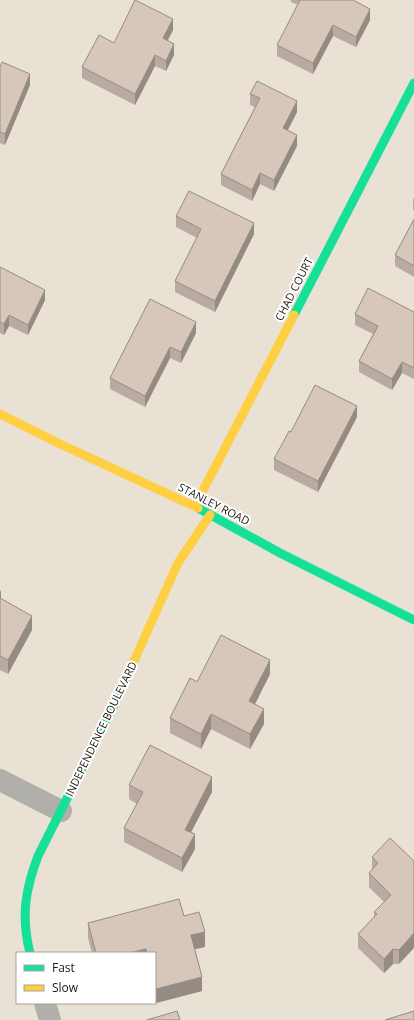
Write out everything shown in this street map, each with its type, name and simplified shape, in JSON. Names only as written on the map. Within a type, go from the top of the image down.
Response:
[{"type":"street","name":"CHAD COURT","points":[[195,506],[414,83]]},
{"type":"street","name":"STANLEY ROAD","points":[[0,414],[56,442],[195,506],[280,553],[414,620]]},
{"type":"street","name":"INDEPENDENCE BOULEVARD","points":[[30,952],[24,924],[25,901],[29,878],[38,856],[113,707],[178,563],[210,515]]},
{"type":"street","points":[[0,780],[60,811]]},
{"type":"street","points":[[45,1004],[50,1020]]},
{"type":"building","points":[[135,0],[173,19],[163,38],[174,44],[166,61],[155,55],[135,94],[82,67],[99,35],[114,43]]},
{"type":"building","points":[[300,0],[353,0],[370,9],[356,37],[333,25],[313,63],[277,45]]},
{"type":"building","points":[[2,62],[30,74],[5,134],[0,132],[0,67]]},
{"type":"building","points":[[257,81],[297,101],[283,128],[297,135],[274,180],[260,173],[252,190],[221,174],[260,98],[250,94]]},
{"type":"building","points":[[189,191],[254,223],[215,301],[175,281],[201,229],[176,216]]},
{"type":"building","points":[[414,219],[414,266],[395,255]]},
{"type":"building","points":[[0,267],[45,290],[28,325],[9,315],[4,324],[0,322]]},
{"type":"building","points":[[368,288],[414,312],[414,368],[402,362],[392,379],[359,361],[378,326],[355,314]]},
{"type":"building","points":[[150,299],[196,322],[181,352],[170,347],[145,396],[110,378]]},
{"type":"building","points":[[315,385],[357,406],[318,481],[274,459],[289,431],[291,432]]},
{"type":"building","points":[[0,598],[32,616],[8,660],[0,656]]},
{"type":"building","points":[[221,635],[270,660],[249,701],[264,709],[250,734],[211,714],[201,734],[170,718],[190,678],[197,682]]},
{"type":"building","points":[[150,745],[212,777],[185,830],[195,834],[182,858],[124,828],[143,792],[129,785]]},
{"type":"building","points":[[390,838],[414,861],[414,933],[399,950],[393,949],[384,959],[358,934],[377,914],[374,912],[391,895],[369,873],[378,863],[372,857]]},
{"type":"building","points":[[179,899],[184,916],[199,912],[205,932],[191,935],[202,977],[156,989],[156,952],[147,952],[146,949],[133,952],[96,952],[88,923]]},
{"type":"building","points":[[177,1011],[180,1020],[147,1020]]},
{"type":"building","points":[[414,1011],[414,1020],[385,1020]]},
{"type":"traffic: fast","points":[[294,315],[414,83]]},
{"type":"traffic: fast","points":[[198,508],[280,553],[414,620]]},
{"type":"traffic: fast","points":[[30,952],[27,940],[25,915],[27,892],[38,856],[129,672]]},
{"type":"traffic: slow","points":[[195,506],[294,315]]},
{"type":"traffic: slow","points":[[0,414],[56,442],[198,508]]},
{"type":"traffic: slow","points":[[129,672],[178,563],[210,515]]}]
